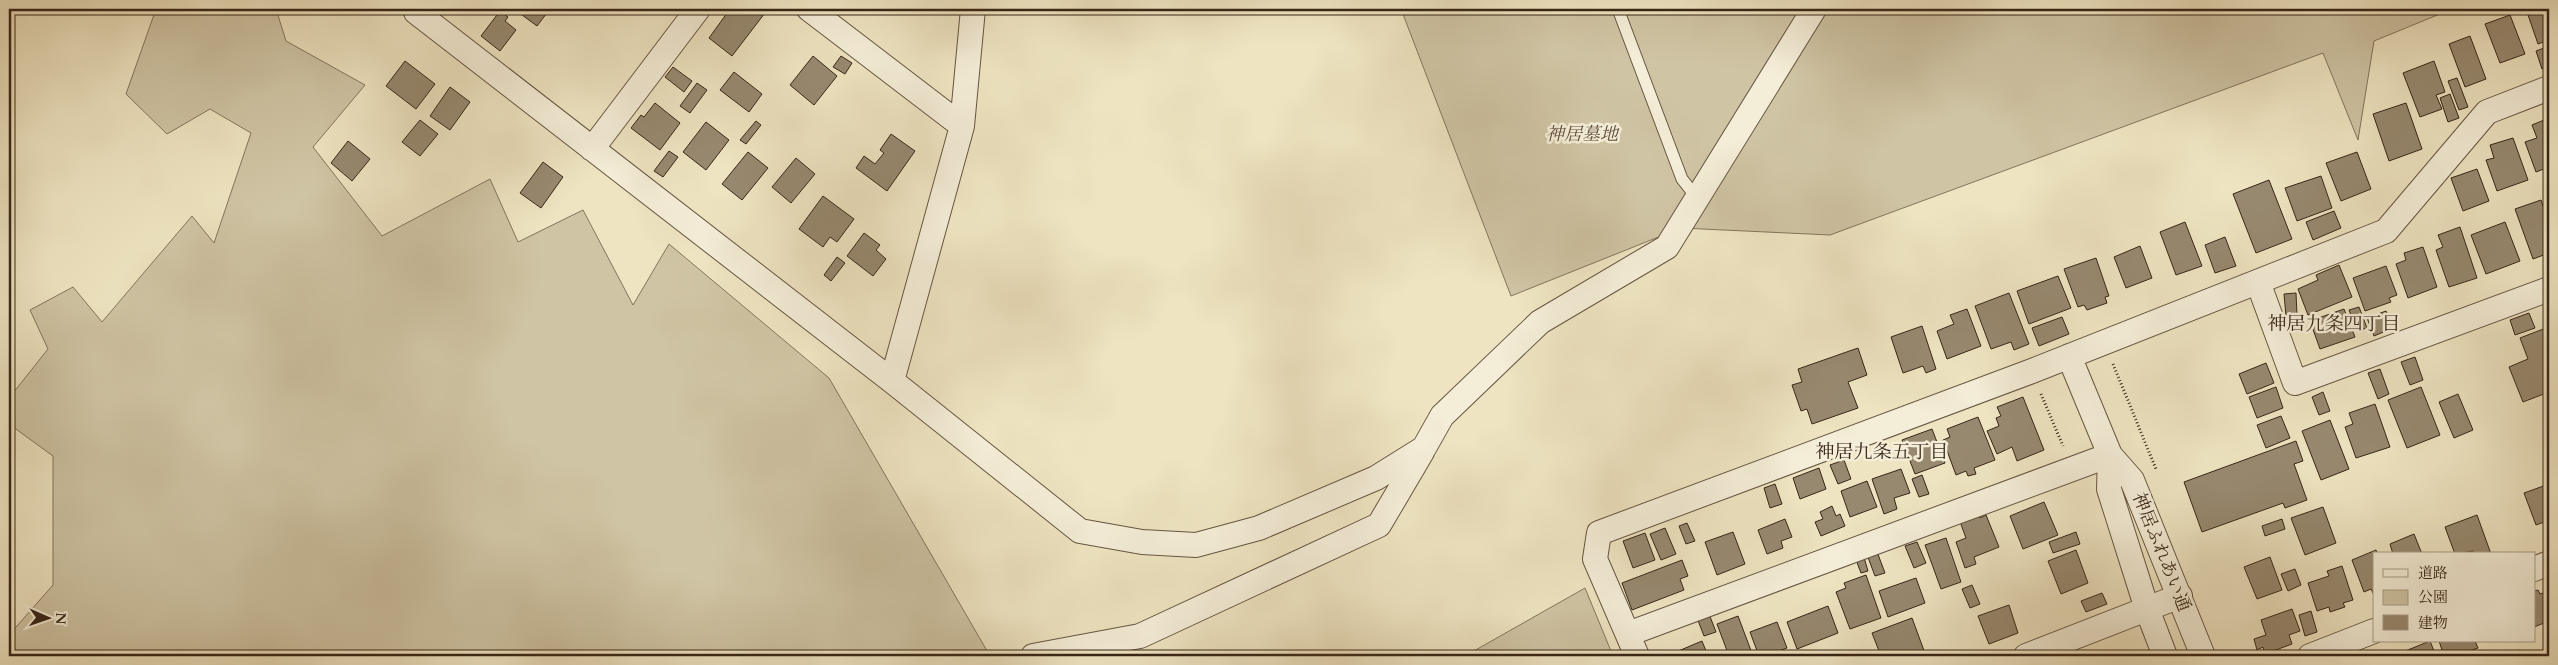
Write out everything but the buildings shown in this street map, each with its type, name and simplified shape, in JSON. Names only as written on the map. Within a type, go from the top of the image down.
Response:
[{"type":"street","points":[[419,9],[416,12],[892,381],[1080,531],[1142,542],[1196,545],[1260,528],[1376,478],[1424,448]]},
{"type":"street","points":[[592,149],[698,9]]},
{"type":"street","points":[[809,9],[962,126]]},
{"type":"street","points":[[892,381],[962,126],[973,9]]},
{"type":"street","points":[[1033,656],[1140,636],[1379,525],[1442,416],[1540,322],[1667,247],[1814,9]]},
{"type":"street","points":[[1637,656],[1595,559],[1599,533],[2069,356],[2386,231],[2487,112],[2549,88]]},
{"type":"street","points":[[2258,282],[2295,383],[2549,289]]},
{"type":"street","name":"神居ふれあい通","points":[[2069,356],[2110,455],[2132,480],[2203,656]]},
{"type":"street","points":[[1628,634],[2110,455]]},
{"type":"street","name":"神居ふれあい通","points":[[2110,455],[2109,489],[2147,609],[2165,656]]},
{"type":"street","points":[[2536,568],[2549,564]]},
{"type":"street","points":[[2026,656],[2180,596]]},
{"type":"street","points":[[2310,656],[2373,631]]},
{"type":"lane","points":[[1618,9],[1682,179],[1697,198]]},
{"type":"green space","points":[[156,9],[276,9],[286,41],[365,85],[313,147],[382,236],[490,179],[518,242],[583,210],[633,305],[669,244],[829,378],[990,656],[9,656],[9,635],[53,585],[53,456],[9,424],[9,389],[13,393],[48,349],[30,310],[73,287],[102,322],[192,216],[214,243],[251,133],[210,109],[167,134],[126,94]]},
{"type":"green space","name":"神居墓地","points":[[1401,9],[2452,9],[2374,41],[2358,140],[2323,53],[1830,235],[1681,228],[1511,296]]},
{"type":"green space","points":[[1585,588],[1613,656],[1465,656]]},
{"type":"district","name":"神居九条四丁目","points":[[2334,323]]},
{"type":"district","name":"神居九条五丁目","points":[[1882,451]]}]
